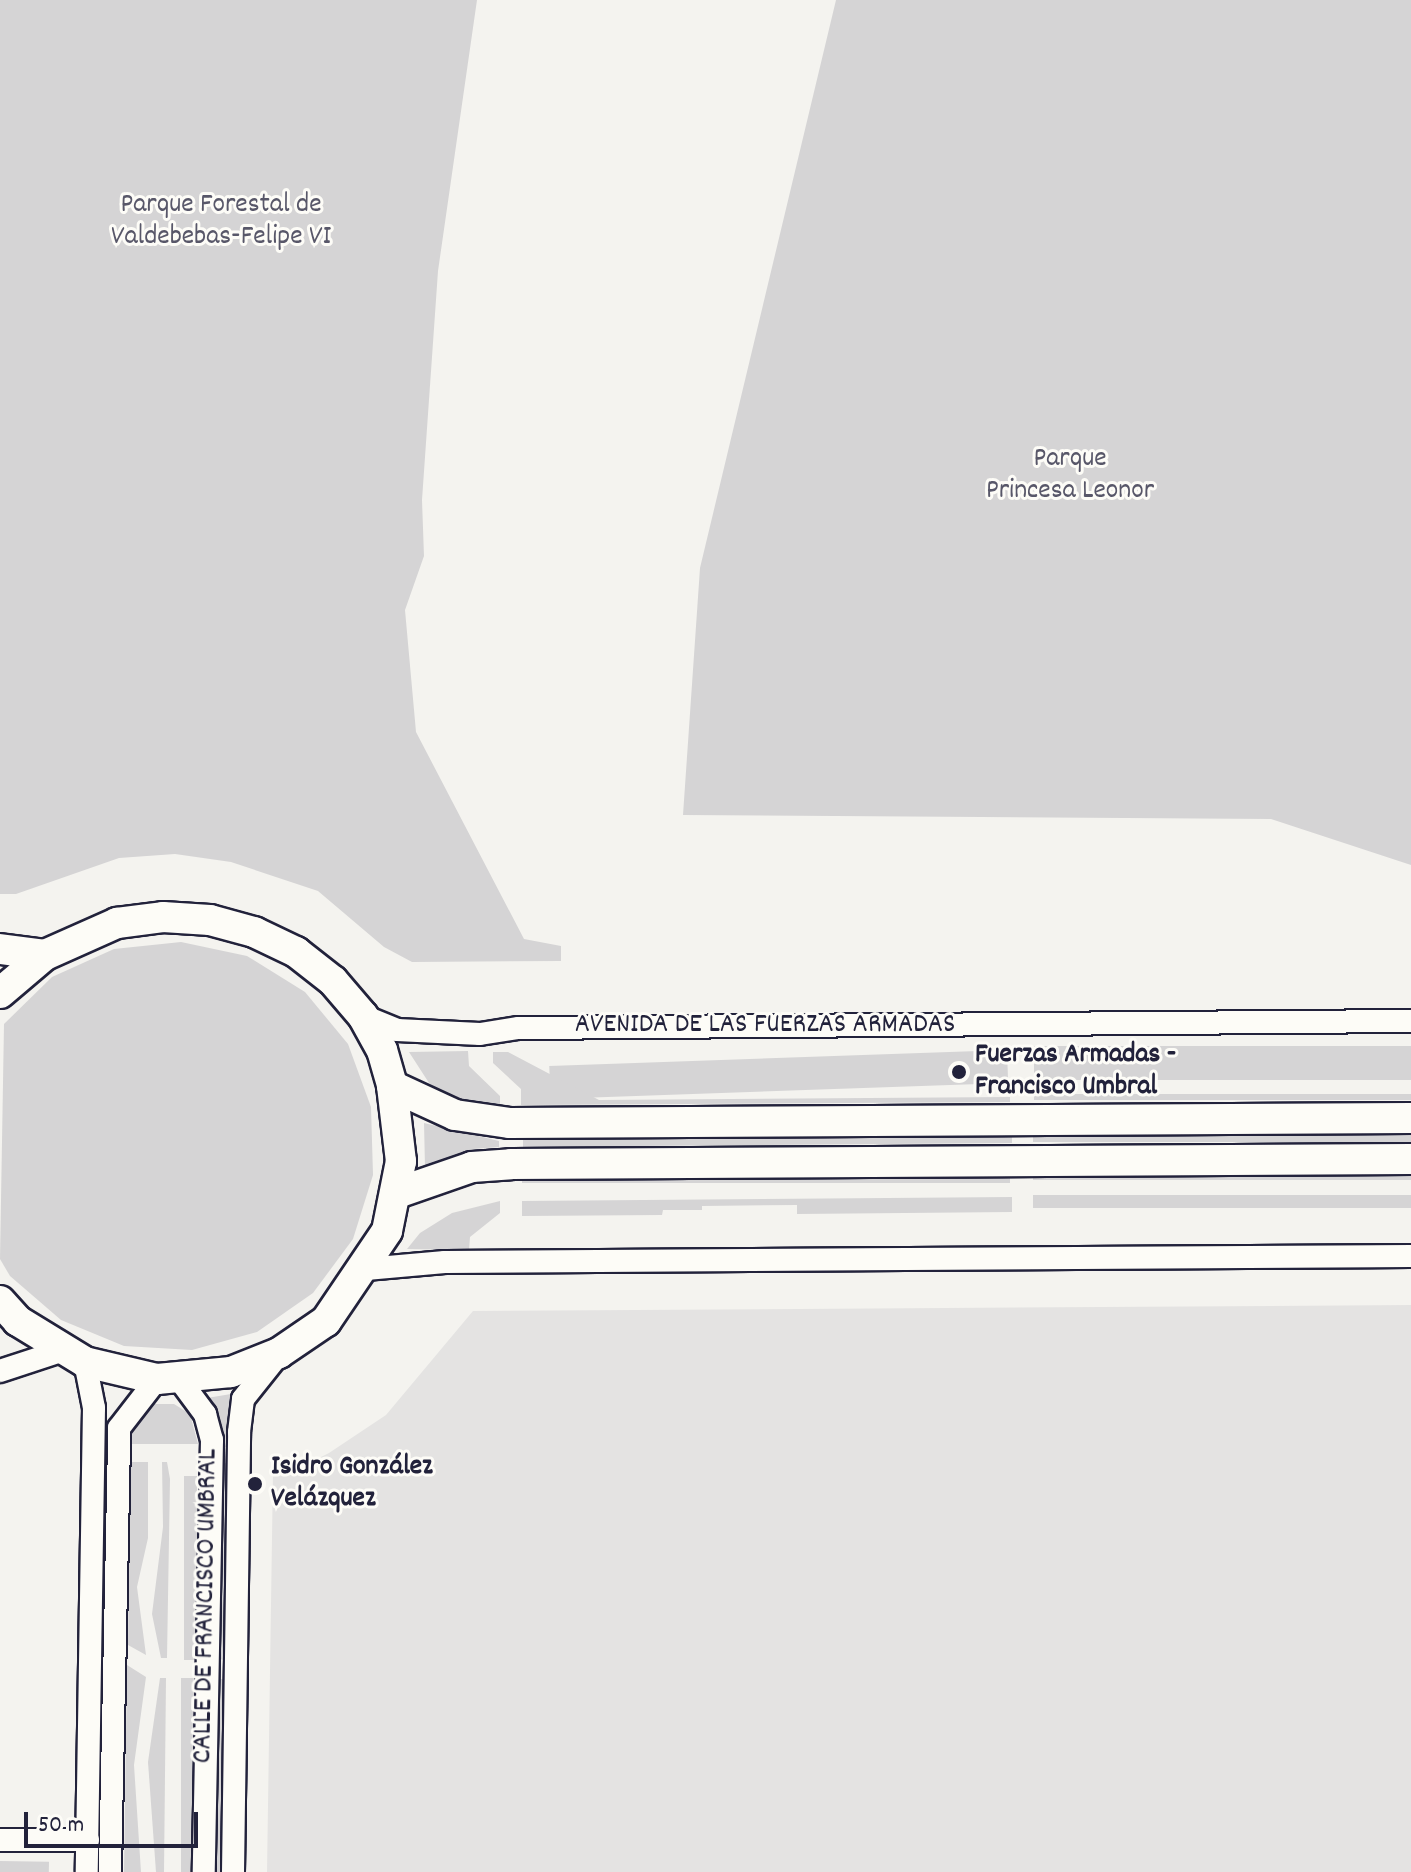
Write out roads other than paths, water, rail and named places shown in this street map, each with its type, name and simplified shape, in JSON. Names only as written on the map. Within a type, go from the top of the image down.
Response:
[{"type":"street","points":[[0,993],[45,955],[117,923],[163,917],[210,920],[254,932],[296,952],[333,981],[363,1016],[382,1050],[400,1133],[397,1193],[387,1231],[366,1269],[326,1321],[279,1353],[231,1372],[168,1379],[73,1357],[18,1321],[0,1301]]},
{"type":"street","points":[[0,949],[45,955]]},
{"type":"street","name":"AVENIDA DE LAS FUERZAS ARMADAS","points":[[363,1016],[397,1030],[480,1034],[519,1028],[1411,1021]]},
{"type":"street","points":[[392,1086],[455,1115],[510,1123],[1411,1118]]},
{"type":"street","points":[[397,1193],[472,1167],[511,1164],[1411,1159]]},
{"type":"street","points":[[366,1269],[445,1262],[1411,1256]]},
{"type":"street","name":"CALLE DE FRANCISCO UMBRAL","points":[[233,1872],[239,1432],[243,1399],[279,1353]]},
{"type":"street","points":[[0,1371],[73,1357]]},
{"type":"street","points":[[73,1357],[94,1408],[87,1872]]},
{"type":"street","points":[[110,1872],[119,1428],[168,1379]]},
{"type":"street","name":"CALLE DE FRANCISCO UMBRAL","points":[[168,1379],[205,1414],[212,1440],[204,1872]]},
{"type":"street","points":[[0,1840],[88,1840]]},
{"type":"place","name":"Fuerzas Armadas - Francisco Umbral","points":[[959,1072]]},
{"type":"place","name":"Isidro González Velázquez","points":[[255,1484]]},
{"type":"park label","name":"Parque Forestal de Valdebebas-Felipe VI","points":[[221,222]]},
{"type":"park label","name":"Parque Princesa Leonor","points":[[1070,476]]}]
